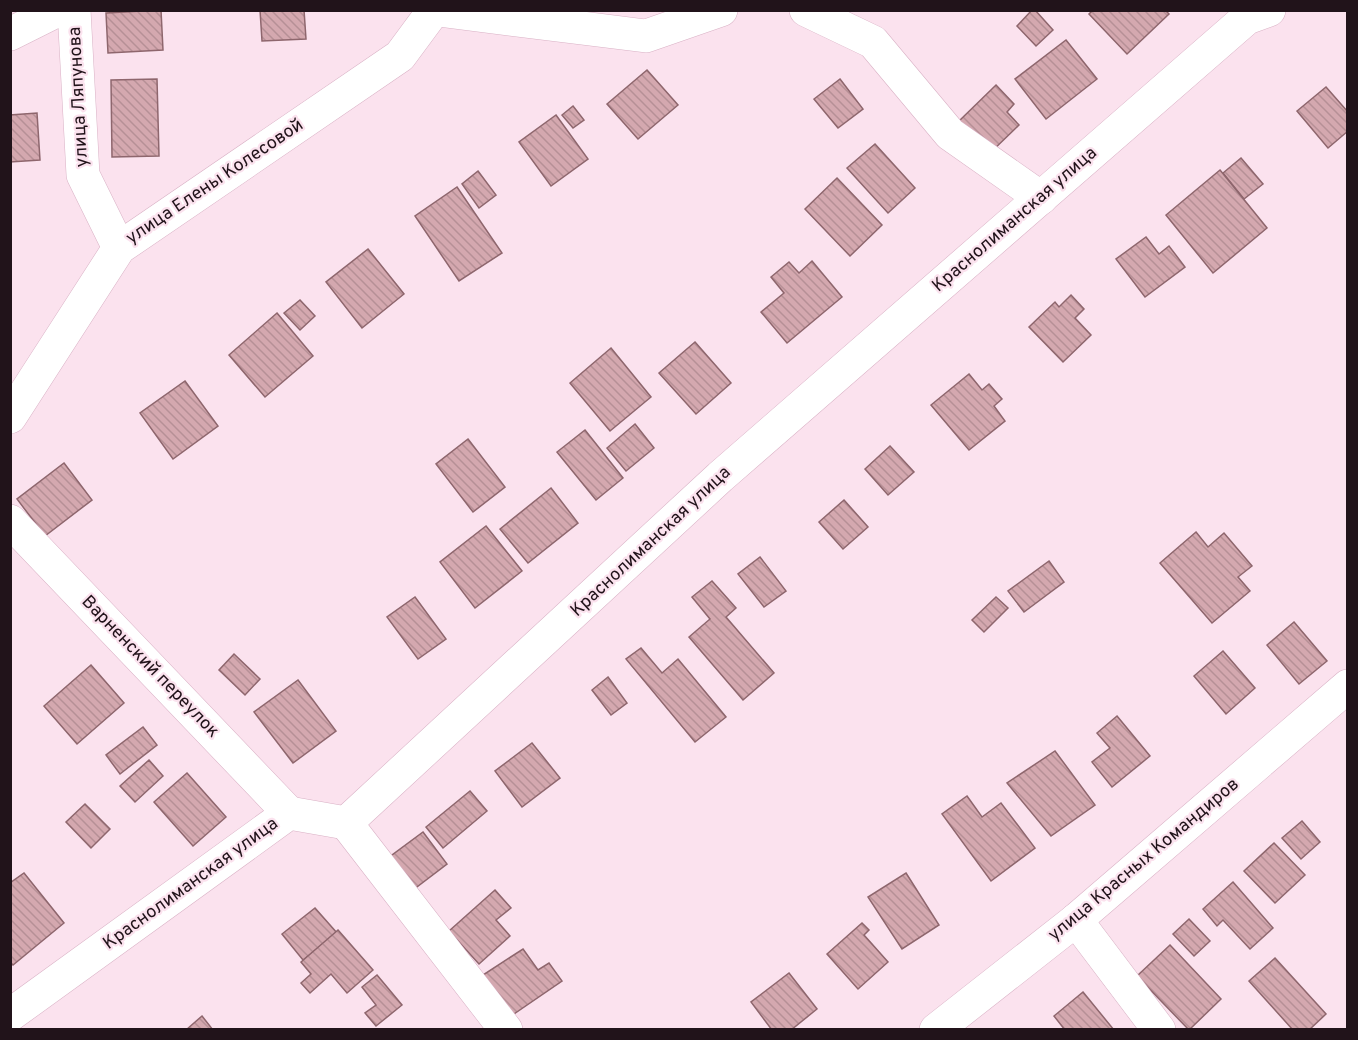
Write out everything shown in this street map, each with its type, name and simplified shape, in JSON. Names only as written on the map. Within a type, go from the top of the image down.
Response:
[{"type":"street","points":[[15,30],[58,10]]},
{"type":"street","name":"улица Ляпунова","points":[[74,10],[83,176],[119,248]]},
{"type":"street","name":"улица Елены Колесовой","points":[[10,417],[119,248],[400,56],[436,10],[646,36],[721,10]]},
{"type":"street","points":[[806,10],[873,42],[950,134],[1041,198]]},
{"type":"street","name":"Краснолиманская улица","points":[[10,1015],[289,813],[346,823],[720,477],[1247,18],[1269,10]]},
{"type":"street","name":"Варненский переулок","points":[[10,521],[289,813]]},
{"type":"street","name":"улица Красных Командиров","points":[[936,1029],[1076,920],[1347,686]]},
{"type":"street","points":[[346,823],[506,1029]]},
{"type":"street","points":[[1076,920],[1160,1029]]},
{"type":"building","points":[[161,10],[163,50],[108,53],[106,13]]},
{"type":"building","points":[[260,10],[304,10],[306,39],[262,41]]},
{"type":"building","points":[[1032,10],[1035,10],[1053,30],[1036,46],[1017,26]]},
{"type":"building","points":[[1093,10],[1165,10],[1169,14],[1127,54],[1089,14]]},
{"type":"building","points":[[1066,40],[1097,79],[1046,119],[1015,79]]},
{"type":"building","points":[[647,70],[678,105],[638,139],[607,104]]},
{"type":"building","points":[[157,79],[159,156],[112,157],[111,80]]},
{"type":"building","points":[[840,79],[863,109],[838,128],[814,99]]},
{"type":"building","points":[[996,85],[1014,104],[1007,112],[1019,125],[988,155],[957,123]]},
{"type":"building","points":[[1326,87],[1348,112],[1348,131],[1328,148],[1297,111]]},
{"type":"building","points":[[573,106],[584,120],[573,128],[562,115]]},
{"type":"building","points":[[37,113],[40,160],[10,162],[10,115]]},
{"type":"building","points":[[556,115],[588,159],[551,186],[519,142]]},
{"type":"building","points":[[875,144],[915,188],[888,213],[847,168]]},
{"type":"building","points":[[1241,158],[1263,184],[1244,199],[1223,173]]},
{"type":"building","points":[[1220,170],[1267,228],[1213,273],[1166,215]]},
{"type":"building","points":[[478,171],[496,195],[479,208],[462,184]]},
{"type":"building","points":[[837,178],[882,225],[850,256],[805,209]]},
{"type":"building","points":[[457,187],[502,253],[459,281],[415,216]]},
{"type":"building","points":[[1146,237],[1159,254],[1169,246],[1185,267],[1145,297],[1116,259]]},
{"type":"building","points":[[368,249],[404,294],[362,328],[326,282]]},
{"type":"building","points":[[812,261],[842,297],[787,343],[761,312],[784,293],[771,277],[789,262],[799,273]]},
{"type":"building","points":[[1071,295],[1084,309],[1075,318],[1091,335],[1063,362],[1029,327],[1055,302],[1059,307]]},
{"type":"building","points":[[300,300],[315,316],[300,330],[284,313]]},
{"type":"building","points":[[277,313],[313,356],[265,397],[229,355]]},
{"type":"building","points":[[695,342],[731,383],[696,414],[659,373]]},
{"type":"building","points":[[611,348],[651,397],[610,431],[570,383]]},
{"type":"building","points":[[969,374],[982,390],[989,384],[1002,399],[994,406],[1005,421],[969,450],[931,405]]},
{"type":"building","points":[[185,381],[218,426],[173,459],[140,413]]},
{"type":"building","points":[[635,424],[654,448],[626,471],[607,448]]},
{"type":"building","points":[[585,430],[623,478],[596,500],[557,452]]},
{"type":"building","points":[[468,439],[505,487],[473,512],[436,464]]},
{"type":"building","points":[[890,446],[914,472],[888,495],[865,469]]},
{"type":"building","points":[[64,463],[92,500],[45,536],[17,499]]},
{"type":"building","points":[[551,488],[578,523],[528,563],[500,529]]},
{"type":"building","points":[[844,500],[868,527],[843,549],[819,522]]},
{"type":"building","points":[[486,526],[522,571],[475,608],[440,562]]},
{"type":"building","points":[[1196,532],[1208,547],[1224,533],[1252,566],[1238,577],[1250,591],[1212,623],[1160,563]]},
{"type":"building","points":[[760,557],[786,591],[764,607],[738,574]]},
{"type":"building","points":[[1049,561],[1064,582],[1024,612],[1008,591]]},
{"type":"building","points":[[712,581],[736,608],[726,617],[774,673],[743,700],[689,637],[710,619],[692,597]]},
{"type":"building","points":[[415,597],[446,639],[418,659],[387,617]]},
{"type":"building","points":[[996,597],[1008,608],[984,632],[972,620]]},
{"type":"building","points":[[1294,622],[1327,661],[1299,684],[1267,645]]},
{"type":"building","points":[[641,648],[662,673],[678,659],[726,717],[695,742],[626,659]]},
{"type":"building","points":[[1223,651],[1255,688],[1226,714],[1194,676]]},
{"type":"building","points":[[234,654],[260,679],[245,695],[219,670]]},
{"type":"building","points":[[91,665],[124,703],[77,744],[44,706]]},
{"type":"building","points":[[608,677],[627,703],[611,715],[592,690]]},
{"type":"building","points":[[298,680],[336,731],[293,763],[254,712]]},
{"type":"building","points":[[1117,716],[1150,756],[1112,787],[1092,762],[1110,748],[1097,733]]},
{"type":"building","points":[[143,727],[157,745],[120,774],[106,755]]},
{"type":"building","points":[[532,743],[560,778],[522,807],[495,771]]},
{"type":"building","points":[[1055,751],[1095,805],[1051,836],[1007,783]]},
{"type":"building","points":[[149,760],[163,776],[135,802],[120,786]]},
{"type":"building","points":[[187,773],[226,817],[193,846],[154,802]]},
{"type":"building","points":[[470,791],[487,811],[443,848],[426,827]]},
{"type":"building","points":[[967,796],[982,817],[1001,803],[1035,848],[991,881],[942,814]]},
{"type":"building","points":[[85,804],[110,829],[91,848],[66,822]]},
{"type":"building","points":[[1302,821],[1320,842],[1301,859],[1282,838]]},
{"type":"building","points":[[423,832],[447,864],[409,893],[384,861]]},
{"type":"building","points":[[1274,843],[1305,875],[1275,903],[1244,871]]},
{"type":"building","points":[[24,873],[64,923],[13,965],[10,962],[10,883]]},
{"type":"building","points":[[906,873],[939,925],[902,949],[868,897]]},
{"type":"building","points":[[1233,882],[1273,928],[1250,949],[1223,920],[1217,926],[1203,909]]},
{"type":"building","points":[[495,890],[511,908],[496,920],[510,936],[479,964],[449,931]]},
{"type":"building","points":[[315,908],[337,933],[303,960],[282,934]]},
{"type":"building","points":[[1189,919],[1210,941],[1194,956],[1173,934]]},
{"type":"building","points":[[862,923],[869,930],[864,935],[888,962],[858,989],[827,954]]},
{"type":"building","points":[[338,930],[373,970],[347,993],[331,974],[310,993],[301,983],[311,974],[301,962]]},
{"type":"building","points":[[1170,945],[1221,999],[1189,1030],[1137,976]]},
{"type":"building","points":[[523,949],[538,970],[549,963],[562,981],[511,1016],[483,975]]},
{"type":"building","points":[[1275,958],[1326,1014],[1309,1030],[1293,1030],[1249,981]]},
{"type":"building","points":[[789,973],[817,1009],[791,1030],[772,1030],[751,1002]]},
{"type":"building","points":[[377,975],[402,1005],[376,1026],[365,1013],[376,1005],[362,987]]},
{"type":"building","points":[[1083,992],[1114,1030],[1065,1030],[1054,1016]]},
{"type":"building","points":[[202,1016],[213,1030],[186,1030]]}]
